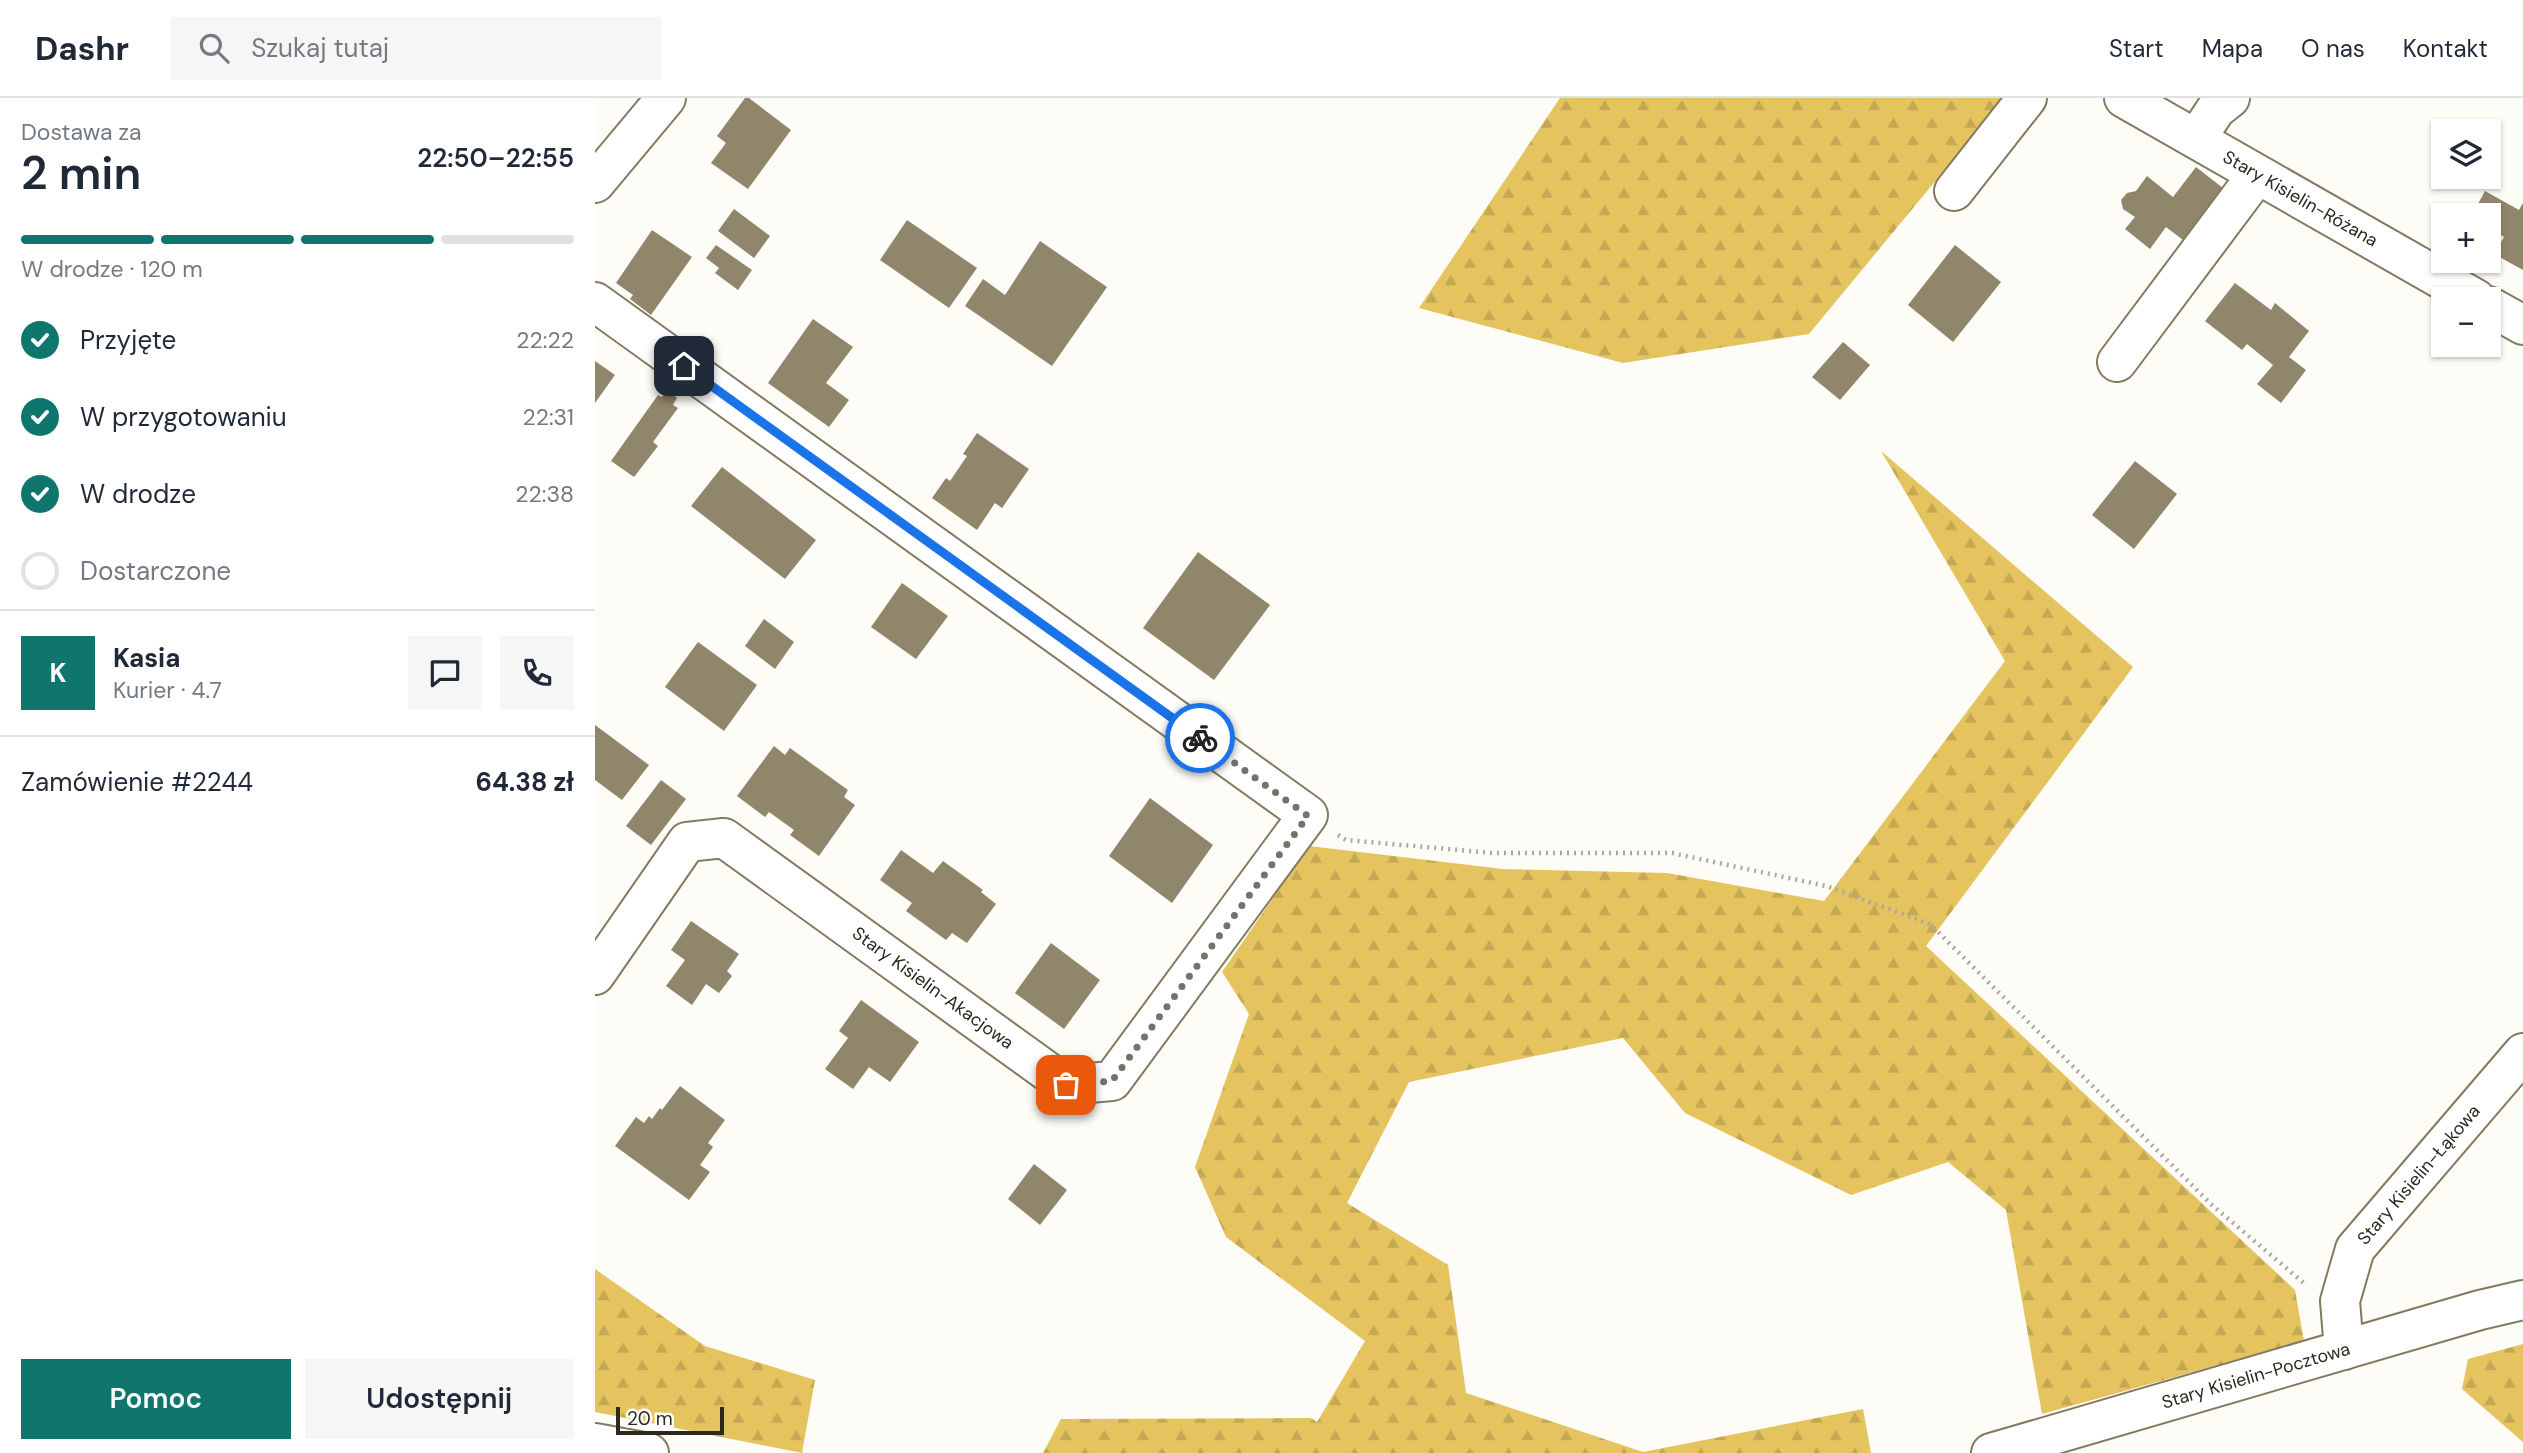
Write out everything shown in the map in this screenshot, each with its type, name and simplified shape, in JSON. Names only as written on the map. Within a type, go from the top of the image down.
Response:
[{"type":"street","points":[[595,183],[666,98]]},
{"type":"street","points":[[1954,191],[2027,98]]},
{"type":"street","name":"Stary Kisielin-Różana","points":[[2124,98],[2455,287]]},
{"type":"street","points":[[2196,139],[2216,109],[2230,98]]},
{"type":"street","points":[[2117,362],[2256,175]]},
{"type":"street","points":[[595,302],[1308,816]]},
{"type":"street","points":[[2501,313],[2523,326]]},
{"type":"street","name":"Stary Kisielin-Akacjowa","points":[[595,975],[687,842],[724,838],[1066,1085],[1112,1081],[1308,816]]},
{"type":"street","name":"Stary Kisielin-Łąkowa","points":[[2344,1350],[2340,1301],[2355,1249],[2523,1053]]},
{"type":"street","name":"Stary Kisielin-Pocztowa","points":[[1991,1453],[2051,1445],[2344,1350],[2523,1300]]},
{"type":"street","points":[[595,1443],[649,1453]]},
{"type":"path","points":[[1308,816],[1346,840],[1493,853],[1672,853],[1826,886],[1930,924],[2212,1205],[2302,1283],[2340,1301]]},
{"type":"green space","points":[[1560,98],[2004,98],[1809,334],[1623,363],[1419,308]]},
{"type":"green space","points":[[1881,451],[2133,667],[1926,946],[2295,1290],[2304,1341],[2042,1414],[2006,1210],[1948,1162],[1851,1195],[1685,1113],[1623,1038],[1409,1082],[1347,1203],[1448,1265],[1466,1393],[1643,1452],[1863,1409],[1871,1453],[1043,1453],[1061,1419],[1311,1418],[1317,1422],[1365,1341],[1226,1237],[1195,1167],[1249,1014],[1222,972],[1309,846],[1503,869],[1667,873],[1824,901],[2005,661]]},
{"type":"green space","points":[[595,1269],[705,1346],[815,1380],[802,1453],[595,1412]]},
{"type":"green space","points":[[2523,1344],[2523,1442],[2462,1389],[2468,1359]]},
{"type":"building","points":[[745,98],[749,98],[791,130],[748,189],[711,163],[726,143],[717,136]]},
{"type":"building","points":[[2196,167],[2223,188],[2183,240],[2166,227],[2150,249],[2125,229],[2135,217],[2123,209],[2121,200],[2127,193],[2136,191],[2147,176],[2173,197]]},
{"type":"building","points":[[2485,191],[2519,210],[2523,203],[2523,270],[2501,258],[2501,242],[2504,237],[2501,235],[2501,203],[2478,203]]},
{"type":"building","points":[[734,209],[770,236],[754,258],[718,231]]},
{"type":"building","points":[[907,220],[977,268],[949,308],[880,260]]},
{"type":"building","points":[[652,230],[692,257],[651,315],[630,299],[633,295],[616,283]]},
{"type":"building","points":[[1040,241],[1107,287],[1052,366],[965,306],[983,279],[1005,295]]},
{"type":"building","points":[[716,245],[752,270],[738,290],[715,273],[719,268],[706,258]]},
{"type":"building","points":[[1955,245],[2001,282],[1953,342],[1908,305]]},
{"type":"building","points":[[2235,283],[2271,310],[2275,303],[2309,331],[2289,357],[2306,370],[2281,403],[2257,384],[2273,365],[2247,344],[2242,350],[2205,321]]},
{"type":"building","points":[[813,319],[853,347],[826,383],[849,400],[829,427],[768,383]]},
{"type":"building","points":[[1843,342],[1870,365],[1840,400],[1812,377]]},
{"type":"building","points":[[595,361],[615,375],[595,403]]},
{"type":"building","points":[[666,389],[677,398],[673,405],[678,408],[653,442],[658,446],[634,477],[611,461],[658,395],[662,397]]},
{"type":"building","points":[[977,433],[1029,469],[1002,508],[995,503],[977,530],[932,498],[946,478],[950,481],[967,456],[963,454]]},
{"type":"building","points":[[2135,461],[2177,494],[2134,549],[2092,515]]},
{"type":"building","points":[[722,467],[816,540],[785,579],[691,506]]},
{"type":"building","points":[[1198,552],[1270,605],[1214,680],[1143,628]]},
{"type":"building","points":[[902,583],[948,616],[916,659],[871,627]]},
{"type":"building","points":[[764,619],[794,642],[775,669],[745,646]]},
{"type":"building","points":[[698,642],[757,685],[724,731],[665,687]]},
{"type":"building","points":[[595,725],[649,765],[622,800],[595,780]]},
{"type":"building","points":[[774,746],[785,755],[790,748],[848,790],[844,797],[855,805],[819,856],[790,835],[794,830],[769,812],[765,817],[737,796]]},
{"type":"building","points":[[661,780],[686,799],[651,845],[626,826]]},
{"type":"building","points":[[1150,798],[1213,845],[1172,903],[1109,856]]},
{"type":"building","points":[[901,850],[933,873],[943,861],[983,890],[981,892],[996,904],[967,943],[952,933],[946,940],[906,911],[912,903],[880,880]]},
{"type":"building","points":[[691,921],[739,954],[727,971],[732,976],[719,993],[706,984],[692,1005],[666,986],[685,960],[671,950]]},
{"type":"building","points":[[1051,943],[1100,980],[1064,1029],[1015,993]]},
{"type":"building","points":[[861,1000],[919,1042],[890,1082],[869,1067],[853,1089],[825,1069],[848,1038],[839,1031]]},
{"type":"building","points":[[680,1086],[725,1120],[708,1143],[713,1147],[700,1165],[710,1172],[689,1200],[615,1146],[636,1117],[644,1123],[649,1116],[652,1119]]},
{"type":"building","points":[[1034,1164],[1067,1190],[1040,1225],[1008,1199]]},
{"type":"way so far","points":[[1066,1085],[1112,1081],[1308,816],[1200,738]]},
{"type":"route","points":[[684,366],[1200,738]]}]
